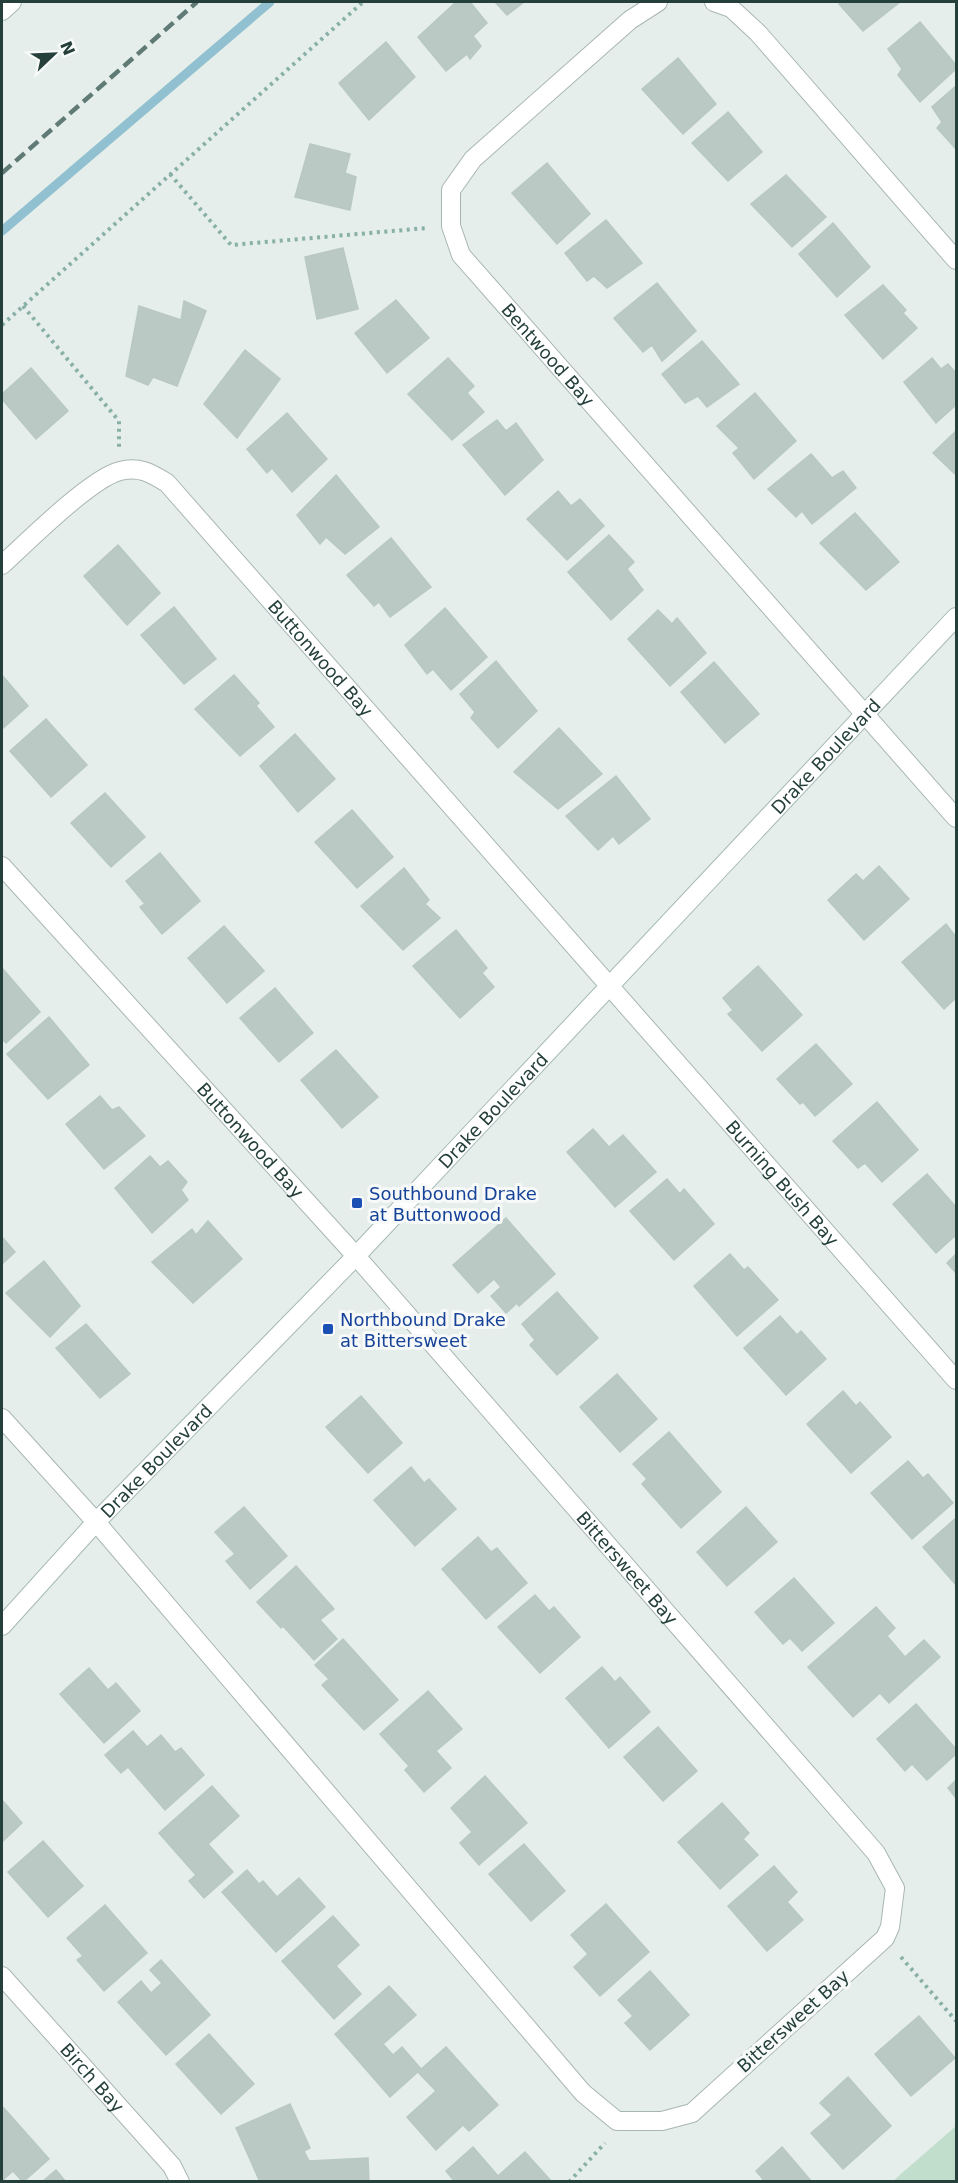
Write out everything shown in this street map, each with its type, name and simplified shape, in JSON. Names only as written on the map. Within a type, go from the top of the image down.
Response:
[{"type":"street","points":[[2,11],[12,2]]},
{"type":"street","name":"Bentwood Bay","points":[[657,2],[630,20],[473,159],[451,190],[451,226],[461,255],[866,714]]},
{"type":"street","points":[[714,2],[731,8],[758,33],[957,260]]},
{"type":"street","name":"Buttonwood Bay","points":[[119,471],[146,470],[167,483],[610,985]]},
{"type":"street","points":[[2,566],[86,490],[119,471]]},
{"type":"street","name":"Drake Boulevard","points":[[2,1626],[96,1522],[356,1256],[957,617]]},
{"type":"street","points":[[866,714],[957,818]]},
{"type":"street","name":"Buttonwood Bay","points":[[2,866],[356,1256]]},
{"type":"street","name":"Burning Bush Bay","points":[[610,985],[957,1380]]},
{"type":"street","name":"Bittersweet Bay","points":[[356,1256],[876,1853],[895,1888],[890,1927],[885,1938],[692,2113],[663,2121],[617,2121]]},
{"type":"street","points":[[2,1418],[96,1522],[583,2093],[617,2121]]},
{"type":"street","name":"Birch Bay","points":[[2,1976],[172,2166],[180,2181]]},
{"type":"path","points":[[2,325],[363,2]]},
{"type":"path","points":[[170,174],[231,244],[451,226]]},
{"type":"path","points":[[23,306],[119,421],[119,471]]},
{"type":"path","points":[[885,1938],[957,2021]]},
{"type":"path","points":[[569,2181],[609,2138],[617,2121]]},
{"type":"green space","points":[[956,2126],[956,2181],[893,2181]]},
{"type":"building","points":[[456,2],[470,2],[487,23],[473,36],[481,46],[470,59],[467,54],[446,71],[418,37]]},
{"type":"building","points":[[495,2],[524,2],[507,15]]},
{"type":"building","points":[[840,2],[900,2],[863,31],[839,4]]},
{"type":"building","points":[[920,22],[956,65],[956,69],[920,102],[898,75],[902,69],[888,49]]},
{"type":"building","points":[[386,42],[415,77],[369,120],[339,83]]},
{"type":"building","points":[[678,58],[716,104],[683,134],[642,89]]},
{"type":"building","points":[[956,86],[956,149],[937,128],[942,122],[932,107]]},
{"type":"building","points":[[728,112],[762,152],[728,181],[692,143]]},
{"type":"building","points":[[310,144],[350,154],[345,173],[356,177],[350,210],[295,197]]},
{"type":"building","points":[[547,163],[590,214],[557,244],[512,193]]},
{"type":"building","points":[[786,175],[826,217],[792,247],[751,204]]},
{"type":"building","points":[[606,220],[642,263],[607,288],[594,276],[587,281],[565,253]]},
{"type":"building","points":[[833,223],[870,267],[837,297],[799,254]]},
{"type":"building","points":[[343,248],[358,309],[317,319],[305,257]]},
{"type":"building","points":[[657,283],[696,331],[662,361],[652,345],[643,352],[614,318]]},
{"type":"building","points":[[883,285],[906,310],[903,313],[917,328],[883,359],[845,315]]},
{"type":"building","points":[[396,300],[429,338],[387,373],[355,333]]},
{"type":"building","points":[[184,301],[206,311],[177,386],[153,377],[148,385],[126,376],[139,306],[181,320]]},
{"type":"building","points":[[702,341],[739,384],[707,407],[698,396],[685,403],[662,374]]},
{"type":"building","points":[[245,350],[280,379],[237,438],[204,404]]},
{"type":"building","points":[[448,358],[474,386],[467,393],[484,412],[452,440],[408,394]]},
{"type":"building","points":[[932,358],[941,369],[948,364],[956,373],[956,405],[936,423],[904,382]]},
{"type":"building","points":[[31,368],[68,411],[36,439],[2,399],[2,394]]},
{"type":"building","points":[[755,393],[796,441],[754,479],[733,453],[739,448],[717,426]]},
{"type":"building","points":[[287,413],[327,459],[292,492],[272,468],[267,473],[247,449]]},
{"type":"building","points":[[497,420],[506,431],[516,423],[543,460],[505,495],[463,445]]},
{"type":"building","points":[[956,431],[956,475],[933,453]]},
{"type":"building","points":[[811,454],[832,478],[843,471],[856,488],[812,524],[802,511],[796,517],[768,489]]},
{"type":"building","points":[[336,475],[379,527],[345,554],[326,537],[320,544],[297,515]]},
{"type":"building","points":[[558,491],[571,506],[580,499],[604,526],[567,560],[527,519]]},
{"type":"building","points":[[855,513],[899,562],[866,590],[820,543]]},
{"type":"building","points":[[609,535],[634,562],[627,569],[643,590],[611,620],[568,572]]},
{"type":"building","points":[[391,538],[431,587],[390,617],[379,602],[374,606],[347,575]]},
{"type":"building","points":[[118,545],[160,593],[127,625],[84,576]]},
{"type":"building","points":[[174,607],[216,659],[184,684],[141,635]]},
{"type":"building","points":[[445,608],[487,657],[451,690],[433,669],[427,674],[405,645]]},
{"type":"building","points":[[658,610],[672,624],[677,618],[706,653],[670,686],[628,639]]},
{"type":"building","points":[[496,661],[537,711],[498,748],[471,718],[475,712],[460,694]]},
{"type":"building","points":[[714,662],[759,714],[725,743],[681,692]]},
{"type":"building","points":[[2,675],[28,706],[2,729]]},
{"type":"building","points":[[234,675],[259,703],[256,706],[274,727],[240,756],[195,709]]},
{"type":"building","points":[[46,719],[87,765],[51,797],[10,751]]},
{"type":"building","points":[[559,728],[602,774],[558,809],[514,772]]},
{"type":"building","points":[[295,734],[335,779],[298,812],[260,766]]},
{"type":"building","points":[[616,776],[650,819],[619,844],[613,836],[598,850],[566,816]]},
{"type":"building","points":[[105,793],[145,837],[111,867],[71,823]]},
{"type":"building","points":[[352,810],[393,857],[357,888],[315,842]]},
{"type":"building","points":[[160,853],[200,901],[162,934],[140,907],[145,904],[126,881]]},
{"type":"building","points":[[879,866],[909,899],[864,940],[828,900],[856,874],[863,881]]},
{"type":"building","points":[[404,868],[429,900],[425,904],[440,918],[403,950],[361,906]]},
{"type":"building","points":[[946,924],[956,937],[956,998],[944,1009],[902,962]]},
{"type":"building","points":[[224,926],[264,971],[227,1003],[188,958]]},
{"type":"building","points":[[456,930],[487,968],[482,973],[494,987],[460,1018],[413,966]]},
{"type":"building","points":[[758,966],[802,1015],[762,1051],[728,1014],[733,1010],[723,998]]},
{"type":"building","points":[[2,968],[40,1012],[6,1043],[2,1039]]},
{"type":"building","points":[[275,988],[313,1033],[279,1062],[240,1018]]},
{"type":"building","points":[[49,1017],[89,1065],[48,1099],[7,1054]]},
{"type":"building","points":[[816,1044],[852,1084],[815,1116],[803,1102],[800,1104],[777,1079]]},
{"type":"building","points":[[336,1050],[378,1097],[342,1128],[301,1080]]},
{"type":"building","points":[[100,1096],[112,1110],[119,1107],[145,1136],[104,1169],[66,1124]]},
{"type":"building","points":[[877,1102],[918,1150],[882,1182],[865,1163],[858,1168],[833,1141]]},
{"type":"building","points":[[593,1129],[609,1147],[623,1135],[656,1172],[615,1207],[567,1152]]},
{"type":"building","points":[[150,1156],[160,1167],[168,1161],[187,1182],[181,1190],[188,1200],[152,1233],[115,1188]]},
{"type":"building","points":[[927,1174],[956,1207],[956,1235],[936,1253],[893,1204]]},
{"type":"building","points":[[667,1179],[680,1194],[684,1189],[714,1224],[674,1260],[630,1211]]},
{"type":"building","points":[[506,1218],[555,1274],[519,1306],[517,1303],[506,1313],[491,1296],[501,1287],[494,1279],[478,1293],[453,1265]]},
{"type":"building","points":[[208,1221],[242,1259],[193,1303],[152,1262],[192,1229],[196,1235]]},
{"type":"building","points":[[2,1237],[15,1252],[2,1264]]},
{"type":"building","points":[[730,1254],[744,1270],[748,1267],[778,1300],[737,1336],[694,1286]]},
{"type":"building","points":[[956,1254],[956,1273],[947,1263]]},
{"type":"building","points":[[44,1261],[80,1306],[50,1337],[6,1293]]},
{"type":"building","points":[[557,1292],[598,1338],[557,1375],[530,1345],[535,1340],[522,1324]]},
{"type":"building","points":[[780,1316],[797,1335],[801,1331],[826,1359],[786,1395],[744,1348]]},
{"type":"building","points":[[86,1324],[130,1374],[100,1398],[56,1348]]},
{"type":"building","points":[[617,1374],[657,1419],[620,1452],[580,1407]]},
{"type":"building","points":[[843,1391],[856,1406],[860,1402],[891,1437],[851,1473],[807,1424]]},
{"type":"building","points":[[361,1396],[402,1443],[368,1473],[326,1427]]},
{"type":"building","points":[[669,1432],[721,1492],[681,1528],[642,1484],[647,1479],[633,1464]]},
{"type":"building","points":[[908,1461],[923,1478],[928,1474],[953,1503],[912,1539],[871,1493]]},
{"type":"building","points":[[411,1467],[424,1483],[429,1479],[456,1509],[415,1546],[374,1500]]},
{"type":"building","points":[[244,1507],[287,1556],[250,1589],[226,1561],[235,1554],[215,1532]]},
{"type":"building","points":[[746,1507],[777,1542],[727,1586],[697,1552]]},
{"type":"building","points":[[956,1518],[956,1585],[923,1547]]},
{"type":"building","points":[[478,1537],[491,1552],[497,1548],[527,1583],[486,1619],[442,1569]]},
{"type":"building","points":[[296,1566],[334,1609],[320,1620],[337,1639],[314,1660],[257,1602]]},
{"type":"building","points":[[794,1578],[834,1623],[802,1651],[790,1638],[783,1644],[755,1612]]},
{"type":"building","points":[[535,1595],[549,1611],[554,1607],[580,1637],[540,1673],[498,1627]]},
{"type":"building","points":[[876,1607],[895,1628],[887,1636],[905,1657],[924,1640],[940,1657],[889,1703],[880,1693],[853,1717],[808,1667]]},
{"type":"building","points":[[343,1639],[398,1700],[364,1730],[322,1685],[329,1679],[315,1665]]},
{"type":"building","points":[[602,1667],[615,1682],[620,1677],[650,1712],[609,1748],[566,1698]]},
{"type":"building","points":[[89,1668],[108,1690],[116,1683],[140,1711],[104,1743],[60,1694]]},
{"type":"building","points":[[428,1691],[462,1729],[436,1751],[451,1768],[424,1792],[405,1770],[409,1766],[380,1734]]},
{"type":"building","points":[[916,1704],[956,1749],[956,1754],[927,1780],[912,1764],[905,1771],[877,1739]]},
{"type":"building","points":[[658,1727],[697,1771],[663,1801],[624,1757]]},
{"type":"building","points":[[133,1731],[147,1747],[161,1735],[175,1752],[181,1748],[204,1775],[165,1810],[128,1767],[121,1773],[105,1755]]},
{"type":"building","points":[[485,1776],[527,1823],[479,1865],[460,1843],[472,1832],[451,1808]]},
{"type":"building","points":[[956,1780],[956,1798],[948,1788]]},
{"type":"building","points":[[212,1786],[239,1816],[208,1844],[233,1872],[204,1898],[189,1881],[196,1875],[159,1833]]},
{"type":"building","points":[[2,1800],[22,1823],[2,1842]]},
{"type":"building","points":[[722,1803],[749,1833],[743,1839],[758,1855],[720,1889],[678,1842]]},
{"type":"building","points":[[43,1841],[83,1886],[48,1917],[8,1872]]},
{"type":"building","points":[[524,1844],[565,1891],[531,1921],[489,1874]]},
{"type":"building","points":[[774,1866],[797,1892],[787,1902],[803,1920],[767,1951],[728,1906]]},
{"type":"building","points":[[247,1870],[259,1884],[263,1881],[277,1897],[299,1878],[325,1907],[276,1952],[222,1892]]},
{"type":"building","points":[[606,1904],[649,1952],[600,1996],[574,1967],[588,1954],[571,1935]]},
{"type":"building","points":[[105,1905],[147,1953],[104,1991],[77,1960],[83,1956],[67,1938]]},
{"type":"building","points":[[333,1916],[359,1945],[336,1966],[361,1994],[334,2019],[282,1961]]},
{"type":"building","points":[[161,1960],[210,2015],[166,2055],[118,2002],[141,1981],[151,1993],[162,1983],[150,1970]]},
{"type":"building","points":[[650,1971],[689,2015],[650,2050],[625,2023],[633,2016],[618,2000]]},
{"type":"building","points":[[389,1986],[416,2015],[383,2044],[393,2055],[402,2047],[421,2069],[390,2097],[335,2034]]},
{"type":"building","points":[[919,2016],[955,2058],[911,2096],[875,2054]]},
{"type":"building","points":[[209,2034],[254,2084],[221,2114],[176,2064]]},
{"type":"building","points":[[446,2047],[498,2105],[469,2131],[463,2125],[436,2150],[407,2117],[436,2091],[418,2072]]},
{"type":"building","points":[[848,2077],[891,2126],[843,2169],[811,2133],[832,2115],[820,2103]]},
{"type":"building","points":[[290,2104],[310,2148],[304,2151],[309,2161],[368,2158],[369,2182],[260,2182],[236,2128]]},
{"type":"building","points":[[2,2106],[49,2159],[23,2182],[13,2171],[2,2179]]},
{"type":"building","points":[[473,2147],[498,2176],[525,2152],[552,2182],[455,2182],[446,2171]]},
{"type":"building","points":[[782,2147],[812,2182],[761,2182],[763,2179],[756,2171]]},
{"type":"building","points":[[56,2170],[66,2182],[42,2182]]},
{"type":"waterway","points":[[2,231],[270,2]]},
{"type":"railway","points":[[2,173],[197,2]]},
{"type":"place","name":"Southbound Drake at Buttonwood","points":[[357,1203]]},
{"type":"place","name":"Northbound Drake at Bittersweet","points":[[328,1329]]}]
